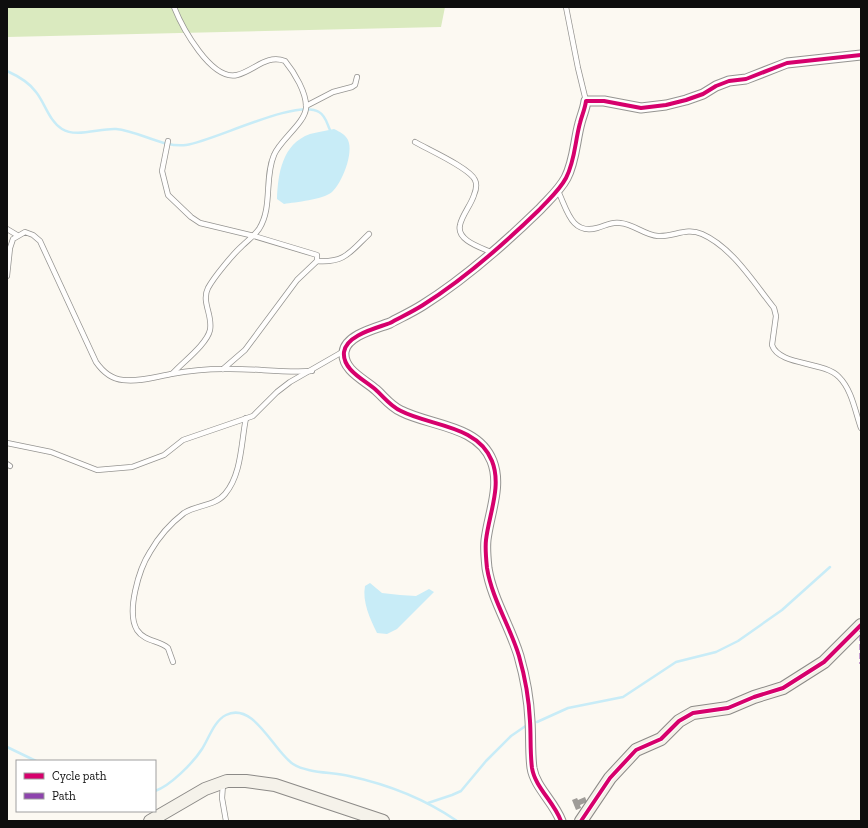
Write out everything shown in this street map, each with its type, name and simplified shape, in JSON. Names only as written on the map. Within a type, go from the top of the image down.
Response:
[{"type":"street","points":[[561,821],[553,803],[535,776],[532,768],[530,719],[523,673],[518,653],[489,578],[486,539],[496,481],[492,460],[486,450],[470,435],[413,416],[388,402],[375,389],[353,372],[346,362],[344,351],[349,342],[367,331],[387,324],[412,312],[452,286],[526,224],[558,191],[568,176],[573,160],[586,101],[604,101],[641,108],[666,105],[703,94],[716,86],[729,81],[746,79],[787,62],[861,54]]},
{"type":"street","points":[[581,821],[610,778],[636,750],[661,739],[679,721],[693,713],[728,708],[754,697],[783,688],[824,662],[861,625]]},
{"type":"street","points":[[150,821],[205,789],[223,782],[246,781],[275,785],[383,821]]},
{"type":"lane","points":[[173,373],[205,340],[210,331],[210,322],[206,302],[206,294],[209,286],[235,252],[254,236],[265,218],[273,156],[291,130],[302,118],[306,106],[300,88],[285,61],[279,59],[270,60],[245,72],[232,76],[217,71],[198,49],[179,20],[174,7]]},
{"type":"lane","points":[[566,7],[574,54],[586,101]]},
{"type":"lane","points":[[306,106],[333,92],[352,87],[357,77]]},
{"type":"lane","points":[[168,141],[162,171],[168,195],[191,218],[200,222],[254,236],[300,251],[315,253],[317,255],[317,261],[297,280],[245,350],[223,369]]},
{"type":"lane","points":[[415,142],[470,173],[475,180],[476,190],[472,202],[459,226],[461,234],[467,240],[493,253]]},
{"type":"lane","points":[[558,191],[578,228],[586,230],[618,222],[658,236],[693,230],[719,243],[774,308],[776,316],[772,345],[773,349],[778,354],[787,358],[826,370],[839,376],[853,401],[861,428]]},
{"type":"lane","points":[[7,229],[17,235]]},
{"type":"lane","points":[[7,276],[10,248],[13,239],[17,235],[25,232],[40,240],[96,362],[102,371],[121,380],[135,381],[173,373],[223,369],[287,373],[312,371]]},
{"type":"lane","points":[[317,261],[332,262],[346,256],[369,234]]},
{"type":"lane","points":[[7,443],[51,452],[97,470],[121,470],[164,455],[183,440],[259,412],[281,389],[344,351]]},
{"type":"lane","points":[[173,662],[168,648],[147,639],[137,630],[132,612],[135,594],[146,560],[158,540],[188,511],[216,501],[226,492],[241,456],[246,418]]},
{"type":"lane","points":[[223,782],[222,798],[226,821]]},
{"type":"green space","points":[[7,7],[445,7],[441,27],[7,37]]},
{"type":"water","points":[[334,129],[345,136],[348,140],[349,146],[346,168],[336,188],[328,195],[309,200],[284,204],[277,199],[280,170],[283,161],[293,145],[310,134]]},
{"type":"water","points":[[370,583],[382,593],[416,596],[429,589],[434,592],[397,629],[387,634],[377,633],[369,616],[364,592],[365,586]]},
{"type":"building","points":[[585,797],[587,802],[580,805],[581,808],[576,810],[572,800],[577,798],[578,800]]},
{"type":"waterway","points":[[7,71],[27,82],[39,96],[50,117],[58,126],[68,132],[81,133],[116,129],[125,130],[160,142],[186,145],[199,142],[275,115],[308,109],[319,112],[325,118],[330,130]]},
{"type":"waterway","points":[[537,722],[568,708],[623,697],[676,662],[716,652],[738,641],[782,610],[830,567]]},
{"type":"waterway","points":[[156,790],[174,779],[193,761],[202,749],[218,721],[226,715],[236,713],[246,715],[254,721],[286,758],[299,767],[312,771],[349,776],[377,783],[419,799],[457,821]]},
{"type":"waterway","points":[[428,803],[461,791],[486,761],[511,736],[527,725]]},
{"type":"waterway","points":[[7,747],[34,760]]},
{"type":"marked path","points":[[861,626],[861,664]]},
{"type":"cycle path","points":[[561,821],[534,775],[531,762],[529,705],[523,672],[515,645],[489,579],[486,540],[494,500],[496,480],[492,461],[485,449],[476,440],[465,433],[413,416],[394,407],[350,369],[344,358],[346,346],[350,341],[363,333],[390,323],[419,308],[439,295],[512,236],[554,195],[569,171],[586,101],[604,101],[641,108],[666,105],[703,94],[716,86],[729,81],[746,79],[787,63],[861,55]]},
{"type":"cycle path","points":[[581,821],[610,778],[636,750],[661,739],[679,721],[693,713],[728,708],[754,697],[783,688],[824,662],[861,625]]}]
